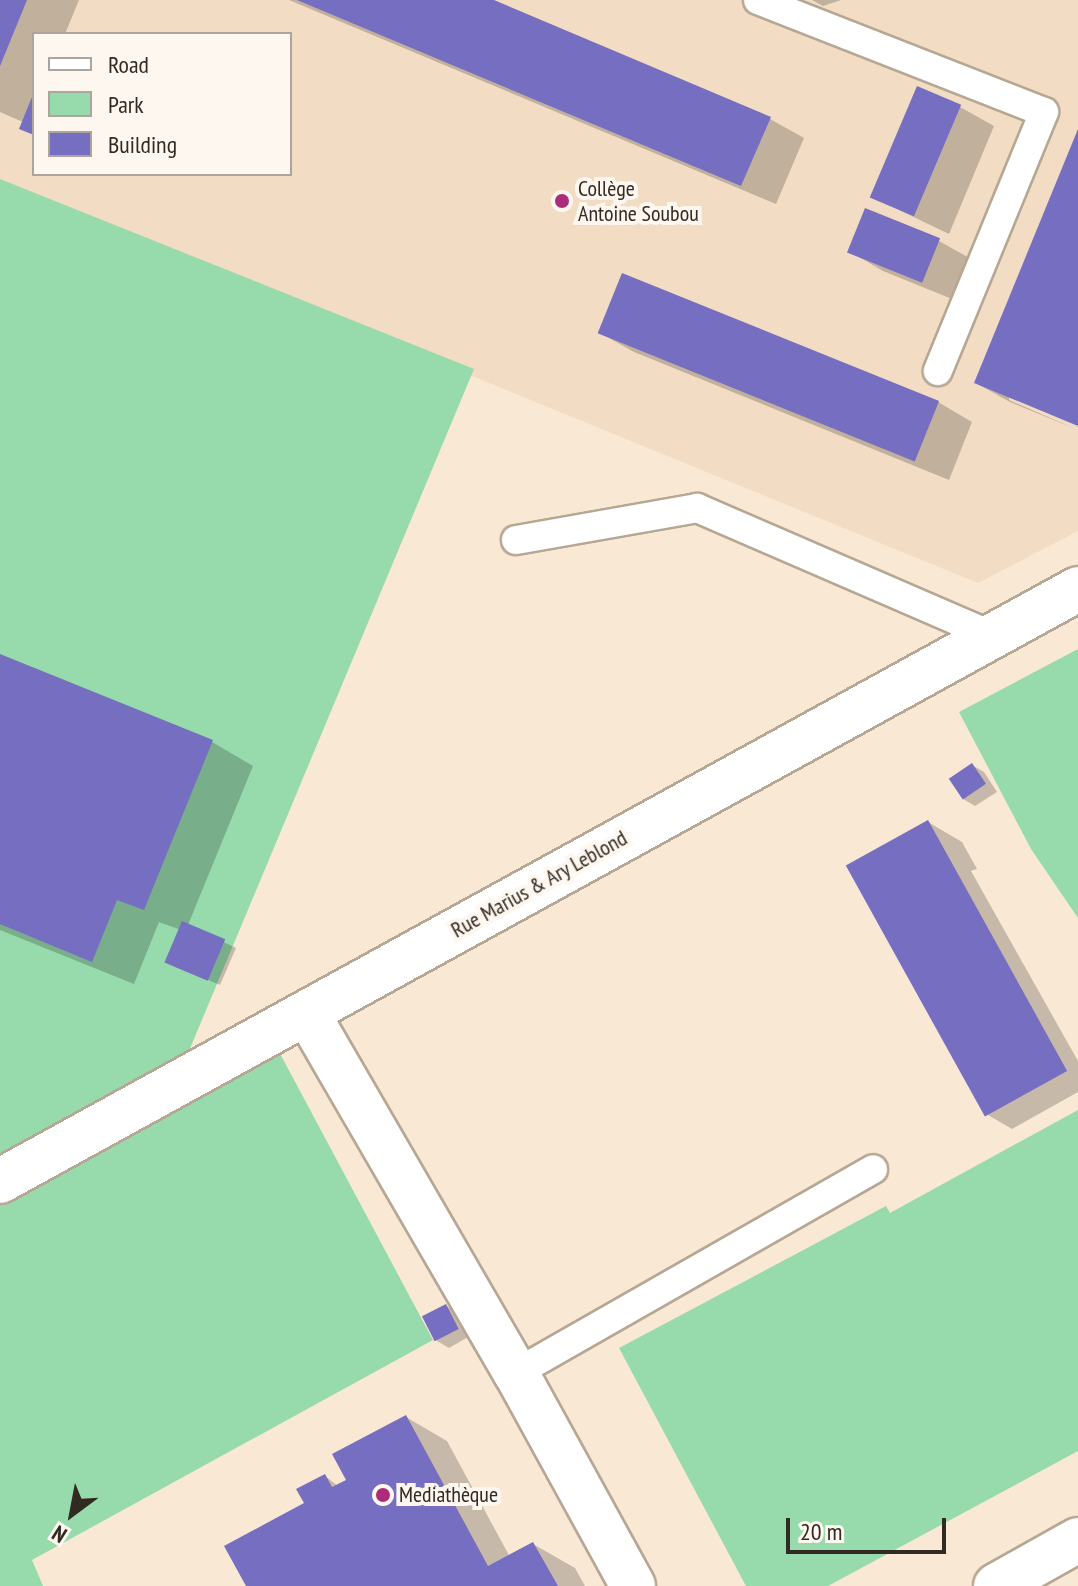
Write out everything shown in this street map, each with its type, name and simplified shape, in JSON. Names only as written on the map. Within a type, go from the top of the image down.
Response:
[{"type":"street","name":"Rue Marius & Ary Leblond","points":[[0,1181],[1078,589]]},
{"type":"street","points":[[307,1013],[516,1373],[633,1586]]},
{"type":"street","points":[[996,1586],[1078,1540]]},
{"type":"lane","points":[[758,0],[1044,112],[938,371]]},
{"type":"lane","points":[[516,540],[697,508],[993,636]]},
{"type":"lane","points":[[516,1373],[873,1169]]},
{"type":"shaded area","points":[[0,0],[1078,0],[1078,531],[978,583],[0,183]]},
{"type":"green space","points":[[0,179],[474,369],[176,1082],[269,1033],[433,1340],[32,1560],[43,1586],[0,1586]]},
{"type":"green space","points":[[1078,649],[1078,918],[1031,849],[959,712]]},
{"type":"green space","points":[[1078,1110],[1078,1451],[828,1586],[746,1586],[619,1348],[886,1206],[890,1213]]},
{"type":"building","points":[[0,0],[27,0],[0,66]]},
{"type":"building","points":[[297,0],[494,0],[771,117],[741,186]]},
{"type":"building","points":[[917,86],[961,105],[914,216],[870,197]]},
{"type":"building","points":[[32,97],[32,134],[19,129]]},
{"type":"building","points":[[1078,129],[1078,426],[974,383]]},
{"type":"building","points":[[865,208],[940,238],[922,283],[847,253]]},
{"type":"building","points":[[622,273],[939,401],[915,461],[598,333]]},
{"type":"building","points":[[0,654],[213,740],[144,910],[117,900],[92,962],[0,924]]},
{"type":"building","points":[[972,763],[986,784],[963,799],[949,779]]},
{"type":"building","points":[[928,820],[1067,1071],[985,1117],[846,866]]},
{"type":"building","points":[[182,921],[225,939],[208,981],[164,962]]},
{"type":"building","points":[[446,1304],[459,1329],[435,1341],[422,1316]]},
{"type":"building","name":"Mediathèque","points":[[406,1415],[488,1566],[533,1542],[558,1586],[246,1586],[224,1546],[304,1503],[296,1489],[325,1474],[332,1487],[346,1480],[332,1454]]},
{"type":"place","name":"Collège Antoine Soubou","points":[[562,201]]},
{"type":"place","name":"Mediathèque","points":[[383,1495]]}]
